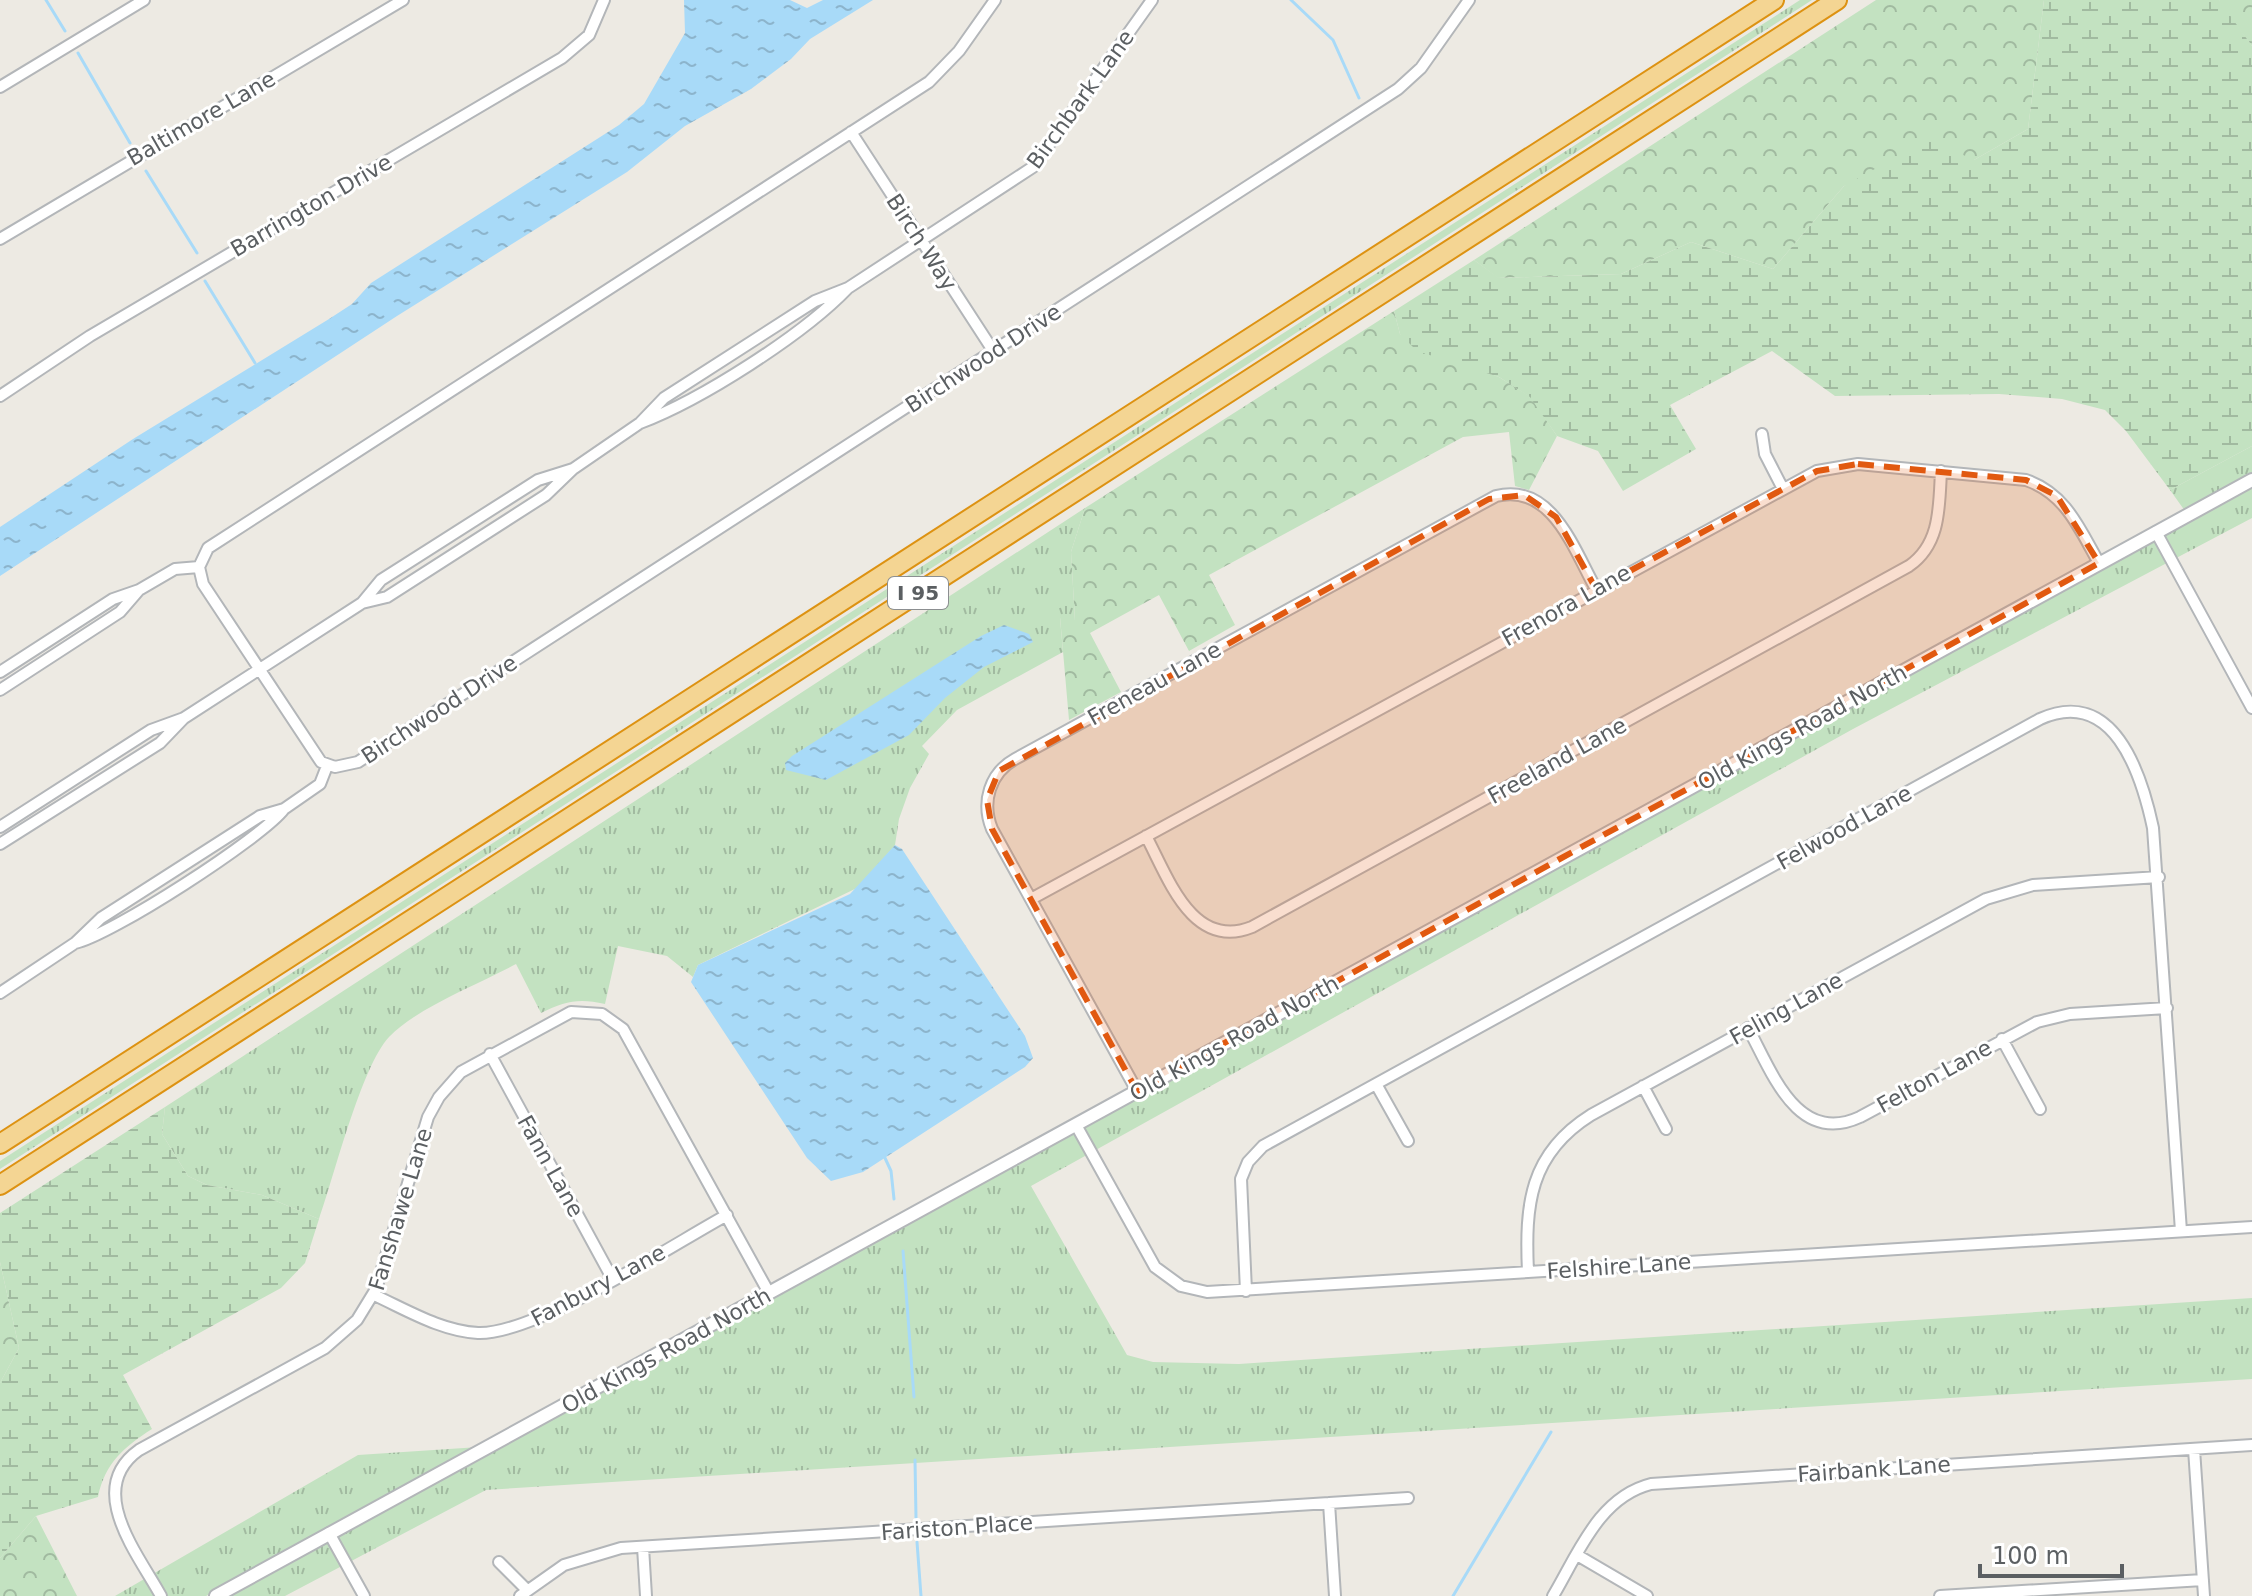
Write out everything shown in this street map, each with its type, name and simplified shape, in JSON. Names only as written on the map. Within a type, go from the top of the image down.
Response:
[{"type":"highway","name":"I 95","points":[[0,1144],[1774,0]]},
{"type":"highway","name":"I 95","points":[[0,1185],[1837,0]]},
{"type":"street","points":[[0,87],[144,0]]},
{"type":"street","name":"Baltimore Lane","points":[[0,239],[403,0]]},
{"type":"street","name":"Barrington Drive","points":[[0,396],[90,336],[562,58],[589,35],[604,0]]},
{"type":"street","points":[[0,993],[75,943],[110,931],[259,834],[284,809],[320,784],[327,766],[312,751],[206,589],[199,567],[214,543],[938,74],[959,51],[995,0]]},
{"type":"street","name":"Birchbark Lane","points":[[573,469],[640,423],[673,411],[823,314],[848,288],[999,192],[1039,161],[1152,0]]},
{"type":"street","name":"Birchwood Drive","points":[[327,766],[345,767],[358,762],[1404,85],[1421,68],[1469,0]]},
{"type":"street","name":"Birch Way","points":[[851,132],[994,352]]},
{"type":"street","points":[[1762,434],[1765,454],[1782,487]]},
{"type":"street","name":"Frenora Lane","points":[[1031,899],[1782,487],[1834,466],[1865,465],[2013,477],[2049,490],[2069,509],[2099,563]]},
{"type":"street","points":[[0,844],[160,743],[184,718],[362,603],[381,580],[538,480],[573,469]]},
{"type":"street","points":[[362,603],[387,597],[546,495],[573,469]]},
{"type":"street","name":"Freeland Lane","points":[[1146,836],[1194,919],[1221,931],[1249,928],[1909,566],[1928,547],[1935,529],[1941,471]]},
{"type":"street","name":"Old Kings Road North","points":[[216,1596],[2252,480]]},
{"type":"street","name":"Freneau Lane","points":[[1137,1091],[995,835],[988,814],[991,786],[1003,766],[1480,503],[1510,494],[1544,505],[1556,517],[1596,589]]},
{"type":"street","points":[[2156,532],[2252,708]]},
{"type":"street","points":[[0,672],[113,599],[139,590],[175,569],[199,567]]},
{"type":"street","points":[[0,690],[120,612],[139,590]]},
{"type":"street","name":"Felwood Lane","points":[[1246,1291],[1241,1179],[1248,1162],[1270,1142],[2054,713],[2071,710],[2091,714],[2108,725],[2119,741],[2147,802],[2159,877],[2181,1231]]},
{"type":"street","points":[[0,827],[151,730],[184,718]]},
{"type":"street","name":"Feling Lane","points":[[1528,1272],[1527,1214],[1535,1181],[1545,1161],[1579,1123],[1961,911],[2007,891],[2033,885],[2159,877]]},
{"type":"street","name":"Felton Lane","points":[[1748,1028],[1792,1106],[1808,1119],[1831,1124],[1860,1117],[2037,1022],[2061,1015],[2167,1008]]},
{"type":"street","name":"Fanshawe Lane","points":[[161,1596],[115,1506],[116,1483],[126,1461],[139,1450],[332,1344],[357,1320],[374,1295],[428,1117],[456,1076],[490,1054],[571,1012],[597,1012],[613,1019],[631,1041],[769,1293]]},
{"type":"street","points":[[2002,1039],[2040,1109]]},
{"type":"street","name":"Fann Lane","points":[[490,1054],[612,1278]]},
{"type":"street","points":[[1376,1084],[1408,1141]]},
{"type":"street","points":[[1643,1086],[1666,1129]]},
{"type":"street","name":"Felshire Lane","points":[[1076,1125],[1147,1256],[1159,1271],[1181,1286],[1198,1291],[1246,1291],[2252,1227]]},
{"type":"street","name":"Fanbury Lane","points":[[374,1295],[441,1325],[486,1333],[528,1323],[727,1215]]},
{"type":"street","name":"Fairbank Lane","points":[[1553,1596],[1613,1502],[1651,1484],[2252,1445]]},
{"type":"street","points":[[2194,1449],[2204,1596]]},
{"type":"street","name":"Fariston Place","points":[[523,1593],[582,1557],[643,1547],[1408,1498]]},
{"type":"street","points":[[1329,1503],[1335,1596]]},
{"type":"street","points":[[329,1533],[364,1596]]},
{"type":"street","points":[[643,1547],[646,1596]]},
{"type":"street","points":[[1577,1555],[1647,1596]]},
{"type":"street","points":[[499,1562],[523,1593]]},
{"type":"street","points":[[1940,1596],[2203,1580]]},
{"type":"highlighted area","points":[[1858,464],[1979,474],[2026,480],[2057,496],[2099,563],[1137,1091],[992,829],[987,800],[999,771],[1489,499],[1524,495],[1556,517],[1596,589],[1817,471]]},
{"type":"green space","points":[[1800,0],[1812,0],[0,1169],[0,1161]]},
{"type":"green space","points":[[1876,0],[2044,0],[2028,129],[1974,160],[1844,186],[1773,269],[1691,242],[1621,274],[1498,278],[1474,260]]},
{"type":"green space","points":[[2044,0],[2219,0],[2252,46],[2252,446],[2170,490],[2126,431],[2105,410],[2062,399],[1999,394],[1835,396],[1772,351],[1670,405],[1696,449],[1623,491],[1598,451],[1557,436],[1530,397],[1499,377],[1417,351],[1400,334],[1394,311],[1474,260],[1499,278],[1621,274],[1691,242],[1773,269],[1844,186],[1929,139],[1974,160],[2028,129]]},
{"type":"green space","points":[[2219,0],[2252,0],[2252,46],[2220,4]]},
{"type":"green space","points":[[1394,311],[1400,334],[1460,363],[1499,377],[1531,397],[1557,436],[1529,490],[1515,486],[1509,432],[1463,437],[1209,575],[1235,625],[1189,651],[1159,595],[1090,633],[1121,692],[1069,720],[1060,617],[1075,620],[1071,552],[1085,508]]},
{"type":"green space","points":[[2252,446],[2252,474],[2185,511],[2170,490]]},
{"type":"green space","points":[[2252,487],[2252,518],[1853,729],[1031,1186],[1127,1355],[1153,1362],[1239,1364],[2252,1298],[2252,1379],[486,1490],[285,1596],[228,1596]]},
{"type":"green space","points":[[1085,508],[1071,552],[1075,621],[1060,618],[1063,652],[957,710],[922,746],[929,754],[910,788],[899,819],[895,845],[861,886],[698,965],[693,977],[667,956],[618,946],[605,1004],[572,1002],[541,1013],[516,964],[416,1016],[389,1037],[368,1072],[319,1219],[262,1195],[207,1185],[188,1176],[162,1134],[165,1107]]},
{"type":"green space","points":[[165,1107],[162,1134],[188,1176],[207,1185],[262,1195],[319,1219],[305,1263],[281,1288],[123,1375],[152,1429],[117,1457],[105,1475],[98,1497],[36,1516],[0,1558],[0,1383],[19,1348],[0,1262],[0,1213]]},
{"type":"green space","points":[[0,1262],[19,1348],[0,1383]]},
{"type":"green space","points":[[479,1447],[206,1596],[115,1596],[358,1455]]},
{"type":"green space","points":[[36,1516],[77,1596],[0,1596],[0,1558]]},
{"type":"water","points":[[684,0],[790,0],[807,8],[823,0],[873,0],[810,39],[791,59],[751,89],[685,126],[627,172],[397,316],[0,576],[0,527],[133,439],[352,304],[371,283],[619,125],[644,104],[685,33]]},
{"type":"water","points":[[1004,625],[1029,634],[1033,642],[984,667],[945,698],[909,735],[826,780],[786,770],[785,763],[792,756],[981,636]]},
{"type":"water","points":[[895,845],[902,849],[1025,1036],[1033,1058],[1025,1067],[863,1172],[831,1181],[807,1158],[691,982],[698,965],[850,894]]},
{"type":"waterway","points":[[46,0],[65,31]]},
{"type":"waterway","points":[[1291,0],[1333,40],[1359,98]]},
{"type":"waterway","points":[[78,53],[130,143]]},
{"type":"waterway","points":[[146,171],[197,253]]},
{"type":"waterway","points":[[205,281],[255,363]]},
{"type":"waterway","points":[[885,1158],[891,1171],[894,1199]]},
{"type":"waterway","points":[[903,1251],[914,1397]]},
{"type":"waterway","points":[[1453,1596],[1551,1432]]},
{"type":"waterway","points":[[915,1460],[916,1518]]},
{"type":"waterway","points":[[917,1542],[921,1596]]}]
